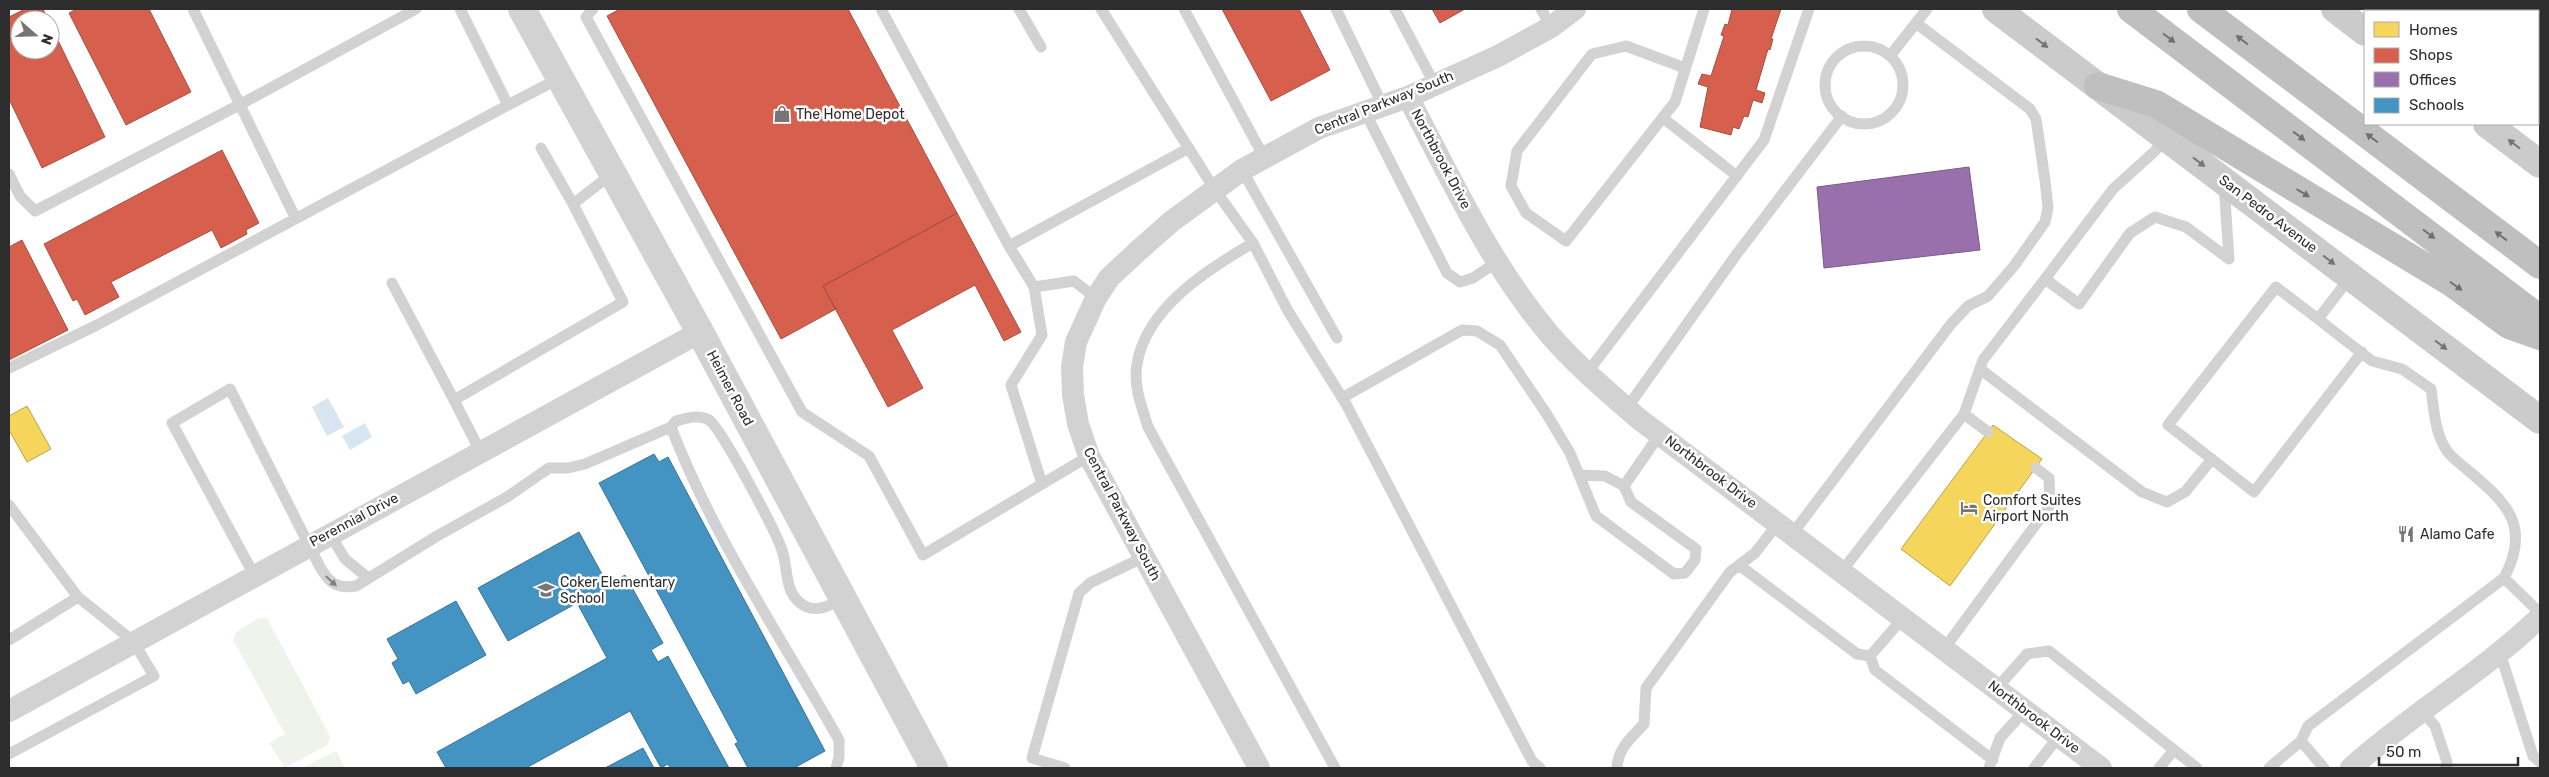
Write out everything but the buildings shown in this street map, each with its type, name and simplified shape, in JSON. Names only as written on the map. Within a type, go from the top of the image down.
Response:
[{"type":"highway","points":[[2131,9],[2540,318]]},
{"type":"highway","points":[[2201,9],[2540,265]]},
{"type":"highway","points":[[2098,86],[2156,104],[2452,283],[2509,325],[2540,336]]},
{"type":"main road","name":"San Pedro Avenue","points":[[1996,9],[2540,420]]},
{"type":"main road","points":[[2335,9],[2364,31]]},
{"type":"main road","points":[[2488,125],[2540,164]]},
{"type":"street","name":"Heimer Road","points":[[522,9],[700,332],[934,768]]},
{"type":"street","name":"Central Parkway South","points":[[1259,768],[1089,456],[1078,424],[1073,395],[1072,367],[1076,342],[1096,298],[1109,278],[1172,221],[1242,170],[1319,128],[1408,97],[1498,56],[1546,18],[1575,9]]},
{"type":"street","name":"Northbrook Drive","points":[[1408,97],[1497,262],[1514,288],[1551,336],[1587,373],[1660,434],[2101,768]]},
{"type":"street","name":"Perennial Drive","points":[[9,711],[133,640],[700,332]]},
{"type":"street","points":[[2351,768],[2378,743],[2500,653],[2540,617]]},
{"type":"lane","points":[[193,9],[295,218]]},
{"type":"lane","points":[[9,174],[20,196],[35,211],[241,104],[416,9]]},
{"type":"lane","points":[[460,9],[508,105]]},
{"type":"lane","points":[[593,9],[586,17],[802,412],[869,456],[923,555],[1089,456]]},
{"type":"lane","points":[[881,9],[1010,246],[1034,286],[1042,335],[1011,385],[1042,484]]},
{"type":"lane","points":[[1019,9],[1041,47]]},
{"type":"lane","points":[[1102,9],[1215,190],[1253,243],[1288,311],[1342,398],[1536,764],[1522,768]]},
{"type":"lane","points":[[1184,9],[1265,158]]},
{"type":"lane","points":[[1336,9],[1374,109],[1447,272],[1460,282],[1473,278],[1497,262]]},
{"type":"lane","points":[[1394,9],[1435,85]]},
{"type":"lane","points":[[1685,68],[1626,46],[1592,54],[1517,151],[1511,186],[1526,213],[1566,241],[1675,102],[1704,9]]},
{"type":"lane","points":[[1587,373],[1764,140],[1809,9]]},
{"type":"lane","points":[[1890,56],[1928,9]]},
{"type":"lane","points":[[1617,768],[1621,748],[1644,724],[1646,688],[1730,572],[1786,528],[1951,324],[1968,306],[1988,296],[2014,266],[2046,222],[2048,208],[2036,119],[2030,110],[1916,23]]},
{"type":"lane","points":[[1856,47],[1880,49],[1898,65],[1902,82],[1900,100],[1884,118],[1873,122],[1861,124],[1842,116],[1831,106],[1826,94],[1828,70],[1835,59],[1844,51],[1856,47]]},
{"type":"lane","points":[[9,368],[97,325],[560,78]]},
{"type":"lane","points":[[1627,408],[1736,255],[1842,116]]},
{"type":"lane","points":[[1663,118],[1737,176]]},
{"type":"lane","points":[[1842,571],[1964,414],[1983,360],[2113,189],[2154,152],[2166,137]]},
{"type":"lane","points":[[454,400],[623,302],[573,204],[541,148]]},
{"type":"lane","points":[[1010,246],[1189,148]]},
{"type":"lane","points":[[1242,170],[1337,338]]},
{"type":"lane","points":[[573,204],[613,174]]},
{"type":"lane","points":[[2045,279],[2078,304],[2130,233],[2155,217],[2186,227],[2229,259],[2223,180]]},
{"type":"lane","points":[[1253,243],[1222,261],[1170,301],[1150,329],[1137,363],[1137,390],[1148,428],[1335,768]]},
{"type":"lane","points":[[2318,319],[2351,276]]},
{"type":"lane","points":[[1034,286],[1074,282],[1096,298]]},
{"type":"lane","points":[[392,283],[480,452]]},
{"type":"lane","points":[[2269,768],[2300,741],[2308,726],[2504,578],[2517,540],[2510,512],[2497,495],[2448,453],[2439,436],[2431,389],[2402,369],[2372,361],[2362,352],[2276,287],[2168,425],[2254,492],[2362,352]]},
{"type":"lane","points":[[1342,398],[1462,330],[1477,331],[1500,346],[1546,413],[1570,453],[1579,475],[1596,516],[1674,574],[1685,574],[1695,560],[1696,548],[1631,502],[1624,486],[1605,476],[1579,475]]},
{"type":"lane","points":[[1980,369],[2142,492],[2167,502],[2185,492],[2212,459]]},
{"type":"lane","points":[[254,575],[172,423],[230,389],[328,581],[342,589],[356,586],[367,577],[507,497],[549,468],[568,468],[586,464],[671,427],[676,420],[696,417],[708,420],[717,429],[745,476],[782,550],[787,585],[794,595],[808,607],[823,608],[844,599]]},
{"type":"lane","points":[[1964,414],[1988,432]]},
{"type":"lane","points":[[671,427],[685,464],[766,617],[839,740],[839,757],[836,768]]},
{"type":"lane","points":[[1624,486],[1660,434]]},
{"type":"lane","points":[[1944,649],[2050,505],[2050,478],[2036,468]]},
{"type":"lane","points":[[9,505],[78,597],[133,640],[154,676],[9,754]]},
{"type":"lane","points":[[330,534],[345,559],[367,577]]},
{"type":"lane","points":[[1065,768],[1032,758],[1079,593],[1090,583],[1144,557]]},
{"type":"lane","points":[[1739,565],[1857,654],[1870,656]]},
{"type":"lane","points":[[2504,578],[2540,613]]},
{"type":"lane","points":[[9,640],[78,597]]},
{"type":"lane","points":[[1870,656],[1904,618]]},
{"type":"lane","points":[[1997,688],[2027,654],[2049,651],[2196,768]]},
{"type":"lane","points":[[2500,653],[2533,756],[2540,762]]},
{"type":"lane","points":[[1870,656],[1874,670],[1990,764],[2000,738],[2025,710]]},
{"type":"lane","points":[[2422,711],[2435,726],[2447,762],[2446,768]]},
{"type":"lane","points":[[2034,768],[2059,736]]},
{"type":"lane","points":[[2300,741],[2324,768]]},
{"type":"lane","points":[[2159,768],[2174,750]]},
{"type":"shaded area","points":[[328,398],[344,427],[327,436],[312,407]]},
{"type":"shaded area","points":[[365,423],[372,437],[350,450],[342,436]]},
{"type":"shaded area","points":[[259,618],[267,618],[330,736],[327,745],[285,768],[269,743],[285,734],[233,640],[236,632]]},
{"type":"shaded area","points":[[336,751],[345,768],[302,768]]},
{"type":"place","name":"The Home Depot","points":[[782,114]]},
{"type":"place","name":"Comfort Suites Airport North","points":[[1969,508]]},
{"type":"place","name":"Alamo Cafe","points":[[2406,534]]},
{"type":"place","name":"Coker Elementary School","points":[[546,590]]}]
